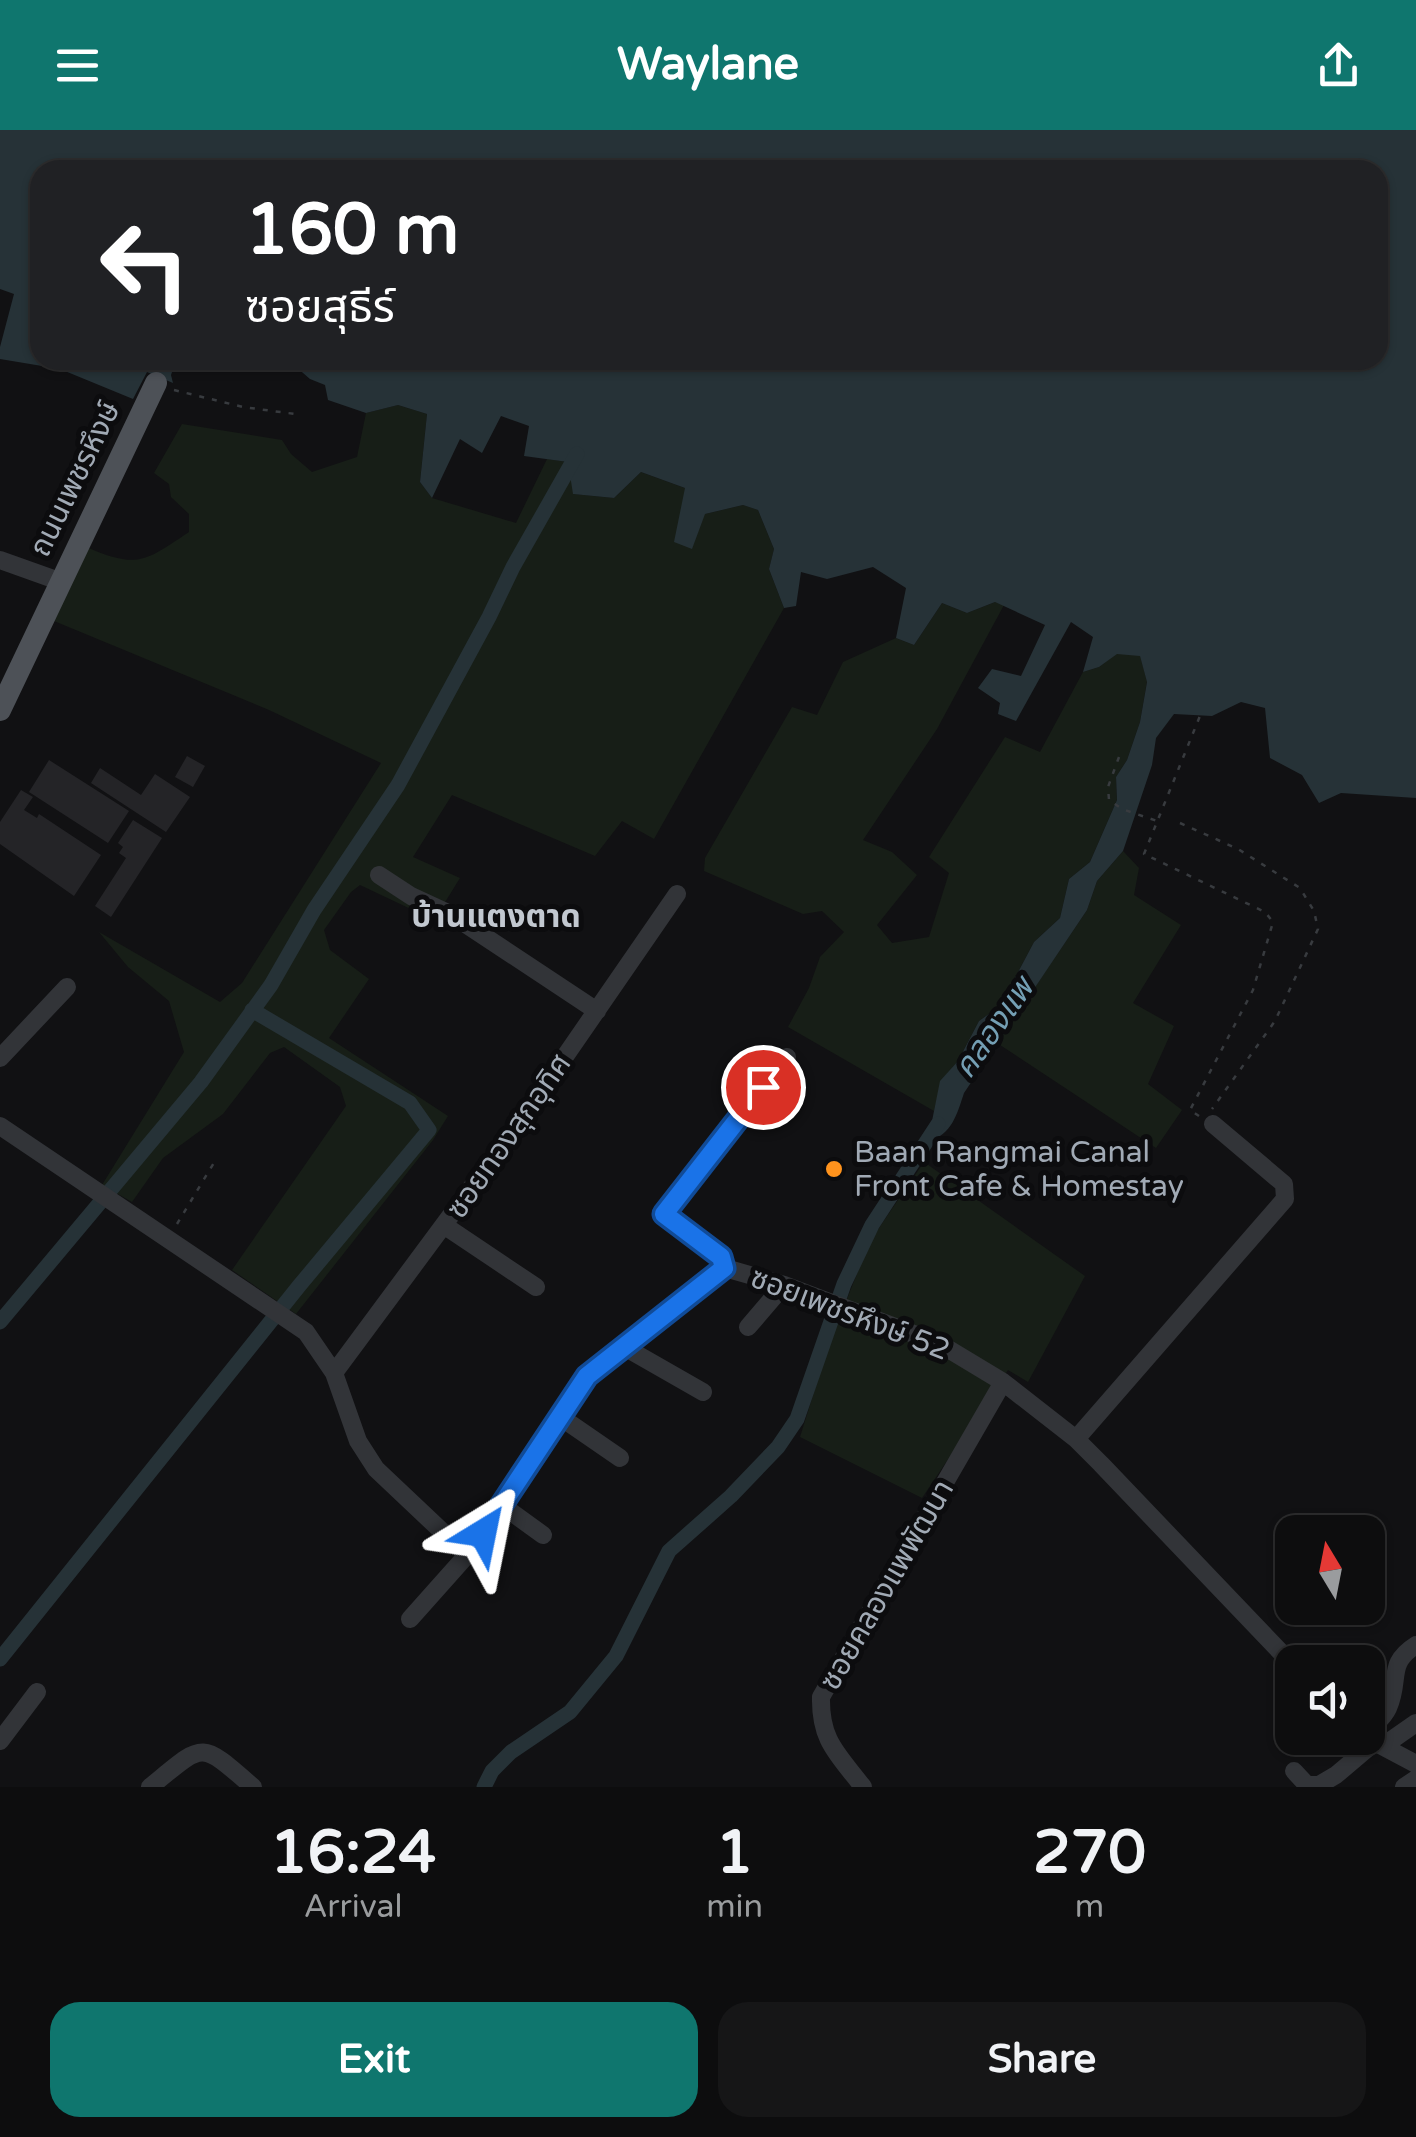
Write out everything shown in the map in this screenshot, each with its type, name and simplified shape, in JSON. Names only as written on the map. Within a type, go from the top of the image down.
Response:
[{"type":"main road","name":"ถนนเพชรหึงษ์","points":[[0,710],[156,384]]},
{"type":"street","points":[[0,560],[59,581]]},
{"type":"street","points":[[379,875],[411,896],[452,915],[597,1011]]},
{"type":"street","name":"ซอยทองสุกอุทิศ","points":[[334,1372],[445,1226],[677,894]]},
{"type":"street","points":[[0,1058],[67,987]]},
{"type":"street","points":[[724,1268],[721,1257],[664,1214],[788,1057]]},
{"type":"street","points":[[1076,1439],[1285,1200],[1284,1184],[1213,1124]]},
{"type":"street","points":[[0,1126],[304,1331],[334,1372],[358,1441],[376,1469],[467,1554]]},
{"type":"street","points":[[445,1226],[536,1287]]},
{"type":"street","name":"ซอยเพชรหึงษ์ 52","points":[[410,1619],[503,1506],[587,1376],[724,1268],[784,1285],[940,1344],[1003,1382],[1076,1439],[1275,1646]]},
{"type":"street","points":[[748,1327],[784,1285]]},
{"type":"street","points":[[626,1348],[703,1392]]},
{"type":"street","name":"ซอยคลองแพพัฒนา","points":[[863,1787],[832,1747],[820,1722],[821,1697],[1003,1382]]},
{"type":"street","points":[[558,1416],[620,1458]]},
{"type":"street","points":[[503,1506],[543,1535]]},
{"type":"street","points":[[1385,1715],[1393,1695],[1395,1664],[1416,1646]]},
{"type":"street","points":[[0,1740],[37,1692]]},
{"type":"street","points":[[1385,1735],[1416,1723]]},
{"type":"street","points":[[1385,1746],[1416,1764]]},
{"type":"street","points":[[150,1787],[191,1753],[203,1750],[213,1752],[253,1787]]},
{"type":"street","points":[[1294,1771],[1307,1785],[1320,1785],[1355,1755]]},
{"type":"street","points":[[1404,1787],[1416,1779]]},
{"type":"path","points":[[156,384],[242,407],[295,414]]},
{"type":"path","points":[[1202,710],[1144,854],[1266,912],[1272,922],[1254,990],[1190,1110],[1213,1124]]},
{"type":"path","points":[[1119,758],[1108,787],[1109,800],[1122,809],[1157,821]]},
{"type":"path","points":[[1180,823],[1238,848],[1300,888],[1314,911],[1318,930],[1274,1021],[1212,1106],[1213,1124]]},
{"type":"path","points":[[167,1237],[215,1160]]},
{"type":"shaded area","points":[[398,405],[427,414],[420,482],[432,498],[516,523],[547,459],[568,462],[574,494],[614,498],[641,472],[685,488],[705,514],[743,505],[758,510],[774,549],[769,569],[784,608],[654,839],[622,821],[595,856],[452,795],[413,857],[460,878],[434,920],[360,885],[324,930],[330,950],[369,979],[329,1038],[448,1116],[296,1314],[232,1270],[346,1106],[340,1087],[284,1047],[270,1053],[223,1114],[163,1158],[132,1202],[102,1185],[184,1052],[169,1001],[128,967],[99,932],[220,1002],[242,983],[381,763],[269,710],[54,621],[86,547],[118,558],[140,559],[189,532],[189,514],[171,497],[169,484],[154,473],[182,424],[282,440],[291,454],[312,472],[357,457],[366,413]]},
{"type":"shaded area","points":[[995,602],[1004,605],[937,729],[863,840],[892,852],[917,875],[877,925],[892,943],[929,937],[949,873],[929,857],[1005,737],[1040,752],[1083,672],[1099,667],[1117,653],[1140,655],[1147,681],[1140,722],[1127,760],[1116,777],[1117,800],[1090,862],[1069,879],[1060,918],[1034,942],[1000,1006],[979,1021],[958,1061],[941,1081],[934,1111],[788,1027],[820,957],[844,932],[822,911],[803,914],[704,871],[705,858],[792,707],[817,715],[843,662],[896,638],[914,645],[942,603],[967,613]]},
{"type":"shaded area","points":[[1123,851],[1139,868],[1134,895],[1181,925],[1133,1003],[1174,1026],[1148,1084],[1182,1110],[1156,1148],[997,1043],[1087,910],[1097,881]]},
{"type":"shaded area","points":[[924,1162],[1085,1276],[1028,1382],[1008,1370],[922,1498],[800,1437],[829,1344],[870,1241]]},
{"type":"water","points":[[0,130],[1416,130],[1416,798],[1341,793],[1319,803],[1302,775],[1270,758],[1265,708],[1241,702],[1212,716],[1174,714],[1156,738],[1152,765],[1123,851],[1097,881],[1087,910],[964,1093],[952,1123],[943,1134],[928,1141],[940,1081],[958,1061],[979,1021],[1000,1006],[1034,942],[1060,918],[1069,879],[1090,862],[1117,800],[1116,777],[1127,760],[1140,722],[1147,682],[1140,656],[1117,654],[1099,667],[1083,672],[1093,637],[1071,622],[1016,721],[998,714],[1000,703],[978,688],[992,669],[1021,676],[1045,625],[995,602],[967,613],[942,603],[914,645],[896,638],[906,588],[873,567],[827,579],[801,572],[796,606],[784,608],[769,569],[774,549],[758,510],[743,505],[705,514],[692,549],[674,542],[685,488],[641,472],[614,498],[573,494],[568,462],[524,456],[529,426],[501,416],[482,453],[460,439],[432,498],[420,482],[427,414],[398,405],[366,413],[328,400],[325,385],[300,370],[1388,370],[1388,160],[30,160],[30,364],[0,359],[14,294],[0,289]]},
{"type":"water","points":[[62,370],[173,370],[173,383],[147,372],[133,399]]},
{"type":"building","points":[[187,756],[205,766],[193,787],[175,777]]},
{"type":"building","points":[[49,760],[129,811],[108,843],[29,792]]},
{"type":"building","points":[[100,768],[141,795],[155,774],[190,797],[166,832],[91,783]]},
{"type":"building","points":[[21,790],[33,797],[24,810],[37,818],[39,814],[101,855],[74,896],[0,844],[0,822]]},
{"type":"building","points":[[133,820],[162,838],[111,917],[95,906],[126,858],[119,853],[123,847],[118,843]]},
{"type":"waterway","points":[[0,1322],[201,1082],[271,985],[314,910],[398,785],[577,454]]},
{"type":"waterway","points":[[0,1659],[429,1130],[410,1103],[252,1010]]},
{"type":"waterway","name":"คลองแพ","points":[[484,1787],[492,1771],[511,1752],[570,1712],[616,1656],[669,1551],[731,1496],[778,1447],[797,1419],[844,1284],[872,1225],[938,1124]]},
{"type":"place","name":"Baan Rangmai Canal Front Cafe & Homestay","points":[[834,1169]]},
{"type":"district","name":"บ้านแตงตาด","points":[[496,917]]},
{"type":"route","points":[[483,1533],[587,1376],[724,1268],[721,1257],[664,1214],[763,1087]]}]
